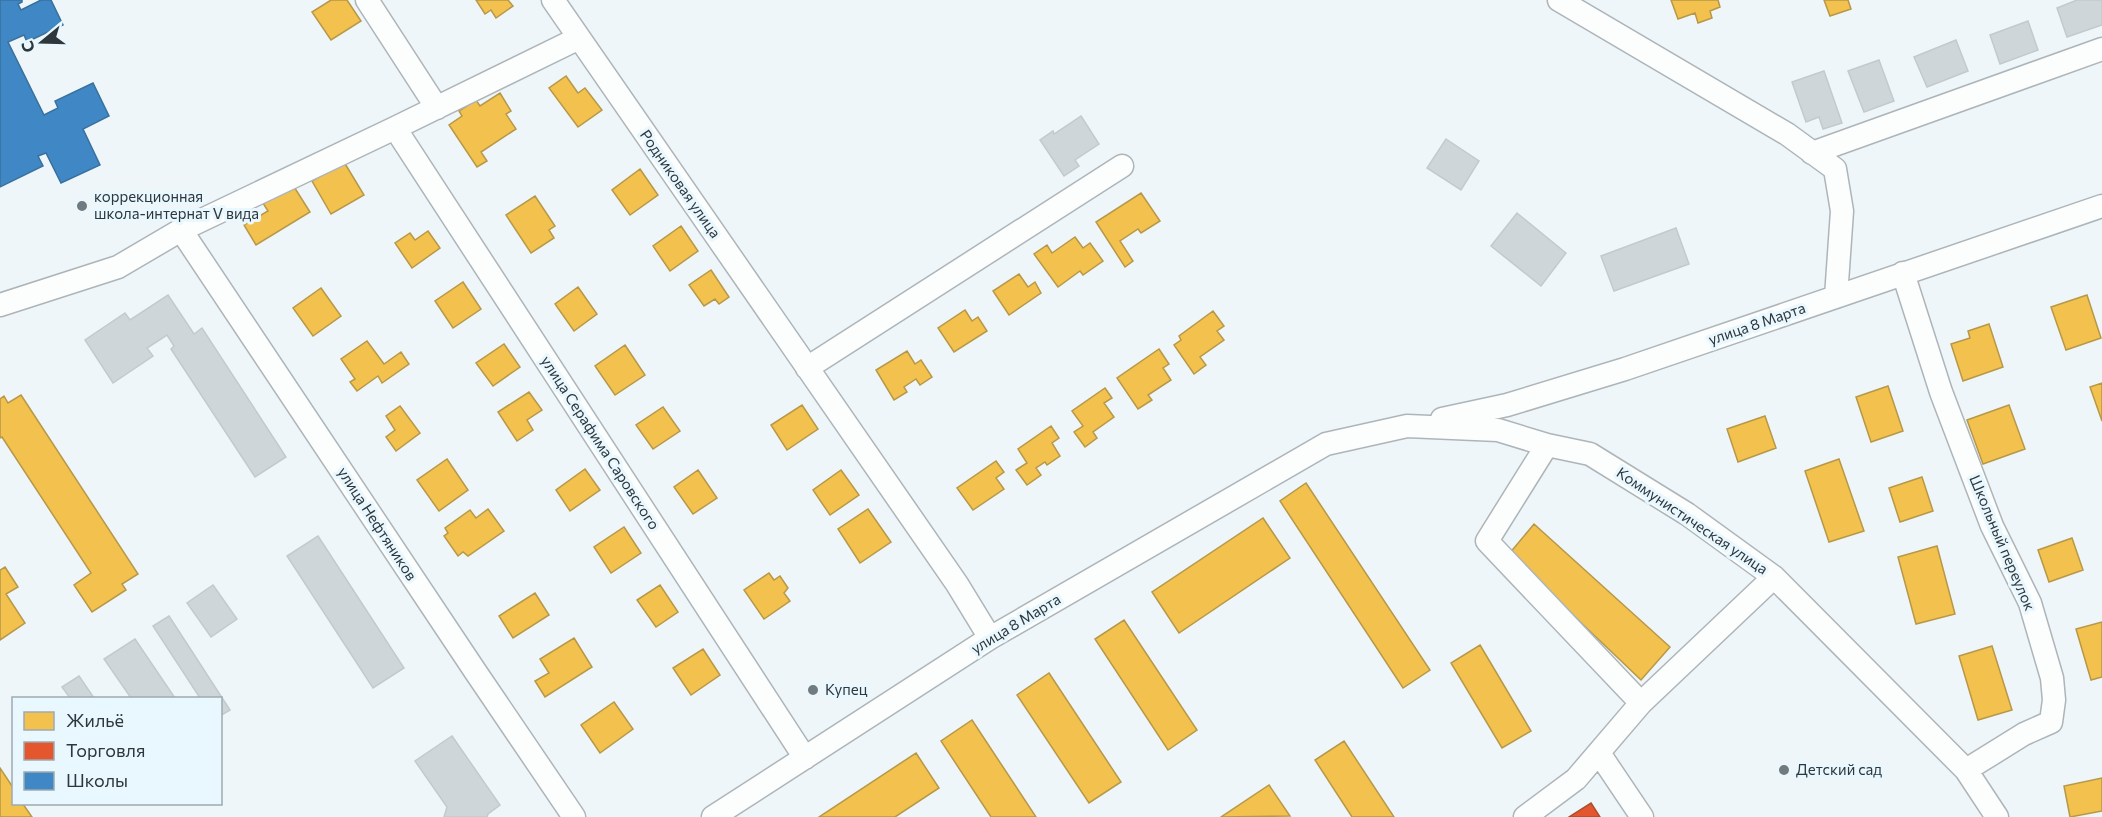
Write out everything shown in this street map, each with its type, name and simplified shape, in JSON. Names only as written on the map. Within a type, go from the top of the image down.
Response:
[{"type":"street","points":[[367,0],[437,108]]},
{"type":"street","name":"Родниковая улица","points":[[554,0],[957,584],[990,638]]},
{"type":"street","points":[[1559,0],[1583,6],[1787,134],[1835,169],[1842,211],[1836,297]]},
{"type":"street","points":[[0,305],[118,267],[181,230],[579,38]]},
{"type":"street","points":[[1812,153],[2102,49]]},
{"type":"street","name":"улица Серафима Саровского","points":[[395,128],[805,758]]},
{"type":"street","points":[[807,368],[1122,166]]},
{"type":"street","name":"улица 8 Марта","points":[[1407,426],[1507,405],[1625,369],[2102,206]]},
{"type":"street","name":"улица Нефтяников","points":[[181,230],[574,817]]},
{"type":"street","name":"Школьный переулок","points":[[1903,273],[1941,392],[1992,526],[2030,603],[2052,678],[2054,700],[2051,722],[2024,734],[1966,770]]},
{"type":"street","name":"Коммунистическая улица","points":[[1326,444],[1407,426],[1498,430],[1547,445],[1590,454],[1687,514],[1774,577],[1966,770],[1997,817]]},
{"type":"street","name":"улица 8 Марта","points":[[713,817],[990,638],[1326,444]]},
{"type":"street","points":[[1547,445],[1486,541],[1641,703]]},
{"type":"street","points":[[1525,817],[1576,779],[1641,703],[1774,577]]},
{"type":"street","points":[[1599,753],[1642,817]]},
{"type":"building: Жильё","points":[[331,0],[347,0],[361,21],[331,40],[312,12]]},
{"type":"building: Жильё","points":[[476,0],[508,0],[513,6],[496,18],[491,10],[485,14]]},
{"type":"building: Жильё","points":[[1671,0],[1718,0],[1720,7],[1710,11],[1712,18],[1698,23],[1695,13],[1678,19]]},
{"type":"building: Жильё","points":[[1824,0],[1848,0],[1851,9],[1830,16]]},
{"type":"building: Жильё","points":[[566,76],[578,93],[585,88],[602,110],[578,127],[549,88]]},
{"type":"building: Жильё","points":[[500,93],[511,111],[506,114],[516,129],[481,152],[487,161],[477,167],[449,125],[462,116],[459,111],[476,100],[480,106]]},
{"type":"building: Жильё","points":[[344,162],[364,195],[331,214],[312,181]]},
{"type":"building: Жильё","points":[[640,169],[658,195],[630,215],[612,190]]},
{"type":"building: Жильё","points":[[291,182],[310,212],[256,245],[244,225],[268,211],[261,200]]},
{"type":"building: Жильё","points":[[1141,193],[1160,221],[1141,233],[1138,229],[1120,241],[1133,261],[1125,267],[1096,222]]},
{"type":"building: Жильё","points":[[535,196],[555,226],[549,230],[554,238],[531,253],[506,215]]},
{"type":"building: Жильё","points":[[681,226],[698,251],[670,271],[653,246]]},
{"type":"building: Жильё","points":[[428,231],[440,248],[412,268],[395,243],[410,233],[415,240]]},
{"type":"building: Жильё","points":[[1075,237],[1083,248],[1090,243],[1103,261],[1083,275],[1080,271],[1058,287],[1034,254],[1047,245],[1052,253]]},
{"type":"building: Жильё","points":[[711,270],[729,297],[719,304],[715,299],[704,306],[689,285]]},
{"type":"building: Жильё","points":[[1019,274],[1028,287],[1035,282],[1041,293],[1009,315],[993,291]]},
{"type":"building: Жильё","points":[[463,282],[481,309],[453,328],[435,301]]},
{"type":"building: Жильё","points":[[578,287],[597,314],[574,331],[555,304]]},
{"type":"building: Жильё","points":[[321,288],[341,316],[313,336],[293,308]]},
{"type":"building: Жильё","points":[[2087,295],[2101,338],[2066,350],[2051,307]]},
{"type":"building: Жильё","points":[[965,310],[972,321],[978,317],[987,331],[954,352],[938,328]]},
{"type":"building: Жильё","points":[[1213,311],[1224,326],[1217,331],[1224,340],[1200,357],[1206,365],[1194,374],[1174,345],[1181,340],[1179,336]]},
{"type":"building: Жильё","points":[[1989,324],[2003,367],[1963,381],[1951,344],[1970,338],[1968,331]]},
{"type":"building: Жильё","points":[[367,341],[384,364],[401,352],[409,364],[382,383],[378,376],[357,391],[350,382],[355,379],[341,359]]},
{"type":"building: Жильё","points":[[504,344],[520,367],[493,386],[476,363]]},
{"type":"building: Жильё","points":[[625,345],[645,375],[615,395],[595,366]]},
{"type":"building: Жильё","points":[[1159,349],[1169,364],[1163,368],[1171,380],[1148,395],[1152,400],[1138,409],[1117,378]]},
{"type":"building: Жильё","points":[[907,351],[915,364],[921,360],[932,377],[920,385],[916,379],[904,387],[907,392],[894,400],[876,370]]},
{"type":"building: Жильё","points":[[2102,383],[2102,421],[2090,387]]},
{"type":"building: Жильё","points":[[1888,386],[1903,431],[1871,442],[1856,397]]},
{"type":"building: Жильё","points":[[1105,388],[1112,398],[1104,403],[1114,417],[1093,432],[1097,438],[1085,447],[1074,432],[1083,426],[1072,411]]},
{"type":"building: Жильё","points":[[529,392],[542,410],[527,420],[533,430],[517,441],[498,412]]},
{"type":"building: Жильё","points":[[21,395],[138,574],[122,584],[126,590],[92,612],[74,585],[91,573],[2,437],[0,438],[0,399],[4,396],[8,403]]},
{"type":"building: Жильё","points":[[802,405],[818,429],[787,450],[771,425]]},
{"type":"building: Жильё","points":[[2009,405],[2025,449],[1983,464],[1967,420]]},
{"type":"building: Жильё","points":[[400,406],[420,433],[396,451],[386,437],[395,430],[386,416]]},
{"type":"building: Жильё","points":[[663,407],[680,431],[653,449],[636,425]]},
{"type":"building: Жильё","points":[[1765,416],[1776,448],[1738,462],[1727,429]]},
{"type":"building: Жильё","points":[[1051,426],[1059,438],[1052,443],[1060,456],[1047,465],[1045,462],[1036,468],[1041,475],[1027,485],[1016,470],[1027,463],[1018,449]]},
{"type":"building: Жильё","points":[[447,459],[468,490],[439,511],[417,480]]},
{"type":"building: Жильё","points":[[1839,459],[1864,531],[1829,542],[1805,471]]},
{"type":"building: Жильё","points":[[996,461],[1004,472],[996,478],[1004,489],[973,510],[957,488]]},
{"type":"building: Жильё","points":[[585,469],[600,490],[570,511],[556,490]]},
{"type":"building: Жильё","points":[[698,470],[717,498],[693,514],[674,487]]},
{"type":"building: Жильё","points":[[841,470],[859,495],[830,515],[813,490]]},
{"type":"building: Жильё","points":[[1922,477],[1933,511],[1900,522],[1889,488]]},
{"type":"building: Жильё","points":[[1306,483],[1430,670],[1403,688],[1280,501]]},
{"type":"building: Жильё","points":[[488,509],[504,531],[468,556],[463,552],[458,556],[444,536],[448,533],[445,528],[470,510],[476,518]]},
{"type":"building: Жильё","points":[[868,509],[891,542],[860,563],[838,529]]},
{"type":"building: Жильё","points":[[1263,518],[1290,558],[1179,633],[1152,592]]},
{"type":"building: Жильё","points":[[1534,524],[1670,647],[1641,680],[1509,554]]},
{"type":"building: Жильё","points":[[624,527],[641,553],[611,573],[594,547]]},
{"type":"building: Жильё","points":[[2072,538],[2083,570],[2049,582],[2038,550]]},
{"type":"building: Жильё","points":[[1937,546],[1955,614],[1916,624],[1898,557]]},
{"type":"building: Жильё","points":[[5,567],[18,587],[6,594],[25,623],[0,640],[0,570]]},
{"type":"building: Жильё","points":[[769,573],[774,580],[780,576],[788,588],[784,593],[790,601],[764,619],[744,590]]},
{"type":"building: Жильё","points":[[660,585],[678,612],[656,627],[637,600]]},
{"type":"building: Жильё","points":[[535,593],[549,615],[513,638],[499,616]]},
{"type":"building: Жильё","points":[[1124,620],[1197,730],[1168,750],[1095,639]]},
{"type":"building: Жильё","points":[[2102,622],[2102,677],[2091,680],[2076,629]]},
{"type":"building: Жильё","points":[[574,638],[592,667],[545,697],[535,681],[549,673],[540,659]]},
{"type":"building: Жильё","points":[[1480,645],[1531,731],[1502,748],[1451,663]]},
{"type":"building: Жильё","points":[[1992,646],[2012,710],[1978,720],[1959,656]]},
{"type":"building: Жильё","points":[[703,649],[720,675],[691,695],[673,668]]},
{"type":"building: Жильё","points":[[1049,673],[1121,782],[1089,803],[1017,695]]},
{"type":"building: Жильё","points":[[614,702],[633,729],[600,753],[581,725]]},
{"type":"building: Жильё","points":[[972,720],[1036,817],[991,817],[941,741]]},
{"type":"building: Жильё","points":[[1344,741],[1394,817],[1352,817],[1315,760]]},
{"type":"building: Жильё","points":[[916,753],[939,788],[895,817],[819,817]]},
{"type":"building: Жильё","points":[[0,768],[12,786],[12,805],[24,805],[32,817],[0,817]]},
{"type":"building: Жильё","points":[[2102,778],[2102,811],[2070,817],[2064,786]]},
{"type":"building: Жильё","points":[[1269,785],[1290,816],[1221,817]]},
{"type":"building: Торговля","points":[[1591,803],[1600,817],[1569,817]]},
{"type":"building: Школы","points":[[0,0],[22,0],[18,4],[21,10],[41,0],[51,0],[63,25],[27,42],[24,35],[8,42],[44,115],[58,108],[55,101],[93,83],[109,116],[83,129],[100,165],[61,183],[46,153],[38,156],[43,166],[0,187]]},
{"type":"building: Прочее","points":[[2077,0],[2102,0],[2102,25],[2067,37],[2057,8]]},
{"type":"building: Прочее","points":[[2028,21],[2038,50],[2000,64],[1990,35]]},
{"type":"building: Прочее","points":[[1956,40],[1968,71],[1927,87],[1914,57]]},
{"type":"building: Прочее","points":[[1879,60],[1894,101],[1864,112],[1848,71]]},
{"type":"building: Прочее","points":[[1824,71],[1842,123],[1823,129],[1819,117],[1806,122],[1792,82]]},
{"type":"building: Прочее","points":[[1081,116],[1099,144],[1075,160],[1079,166],[1064,176],[1040,140],[1053,131],[1054,134]]},
{"type":"building: Прочее","points":[[1446,139],[1479,161],[1461,190],[1427,168]]},
{"type":"building: Прочее","points":[[1517,213],[1566,253],[1541,286],[1491,246]]},
{"type":"building: Прочее","points":[[1676,228],[1689,264],[1614,291],[1601,256]]},
{"type":"building: Прочее","points":[[168,295],[194,334],[202,328],[286,457],[255,477],[171,349],[174,346],[167,335],[147,348],[153,356],[113,383],[85,340],[125,313],[130,320]]},
{"type":"building: Прочее","points":[[318,536],[404,668],[373,688],[287,556]]},
{"type":"building: Прочее","points":[[213,585],[237,619],[211,637],[187,603]]},
{"type":"building: Прочее","points":[[169,616],[222,697],[199,697],[153,626]]},
{"type":"building: Прочее","points":[[135,639],[174,697],[130,697],[104,659]]},
{"type":"building: Прочее","points":[[79,676],[93,697],[69,697],[62,687]]},
{"type":"building: Прочее","points":[[222,698],[230,710],[222,715]]},
{"type":"building: Прочее","points":[[452,736],[500,805],[487,817],[444,817],[447,807],[415,761]]},
{"type":"place","name":"коррекционная школа-интернат V вида","points":[[82,206]]},
{"type":"place","name":"Купец","points":[[813,690]]},
{"type":"place","name":"Детский сад","points":[[1784,770]]}]
